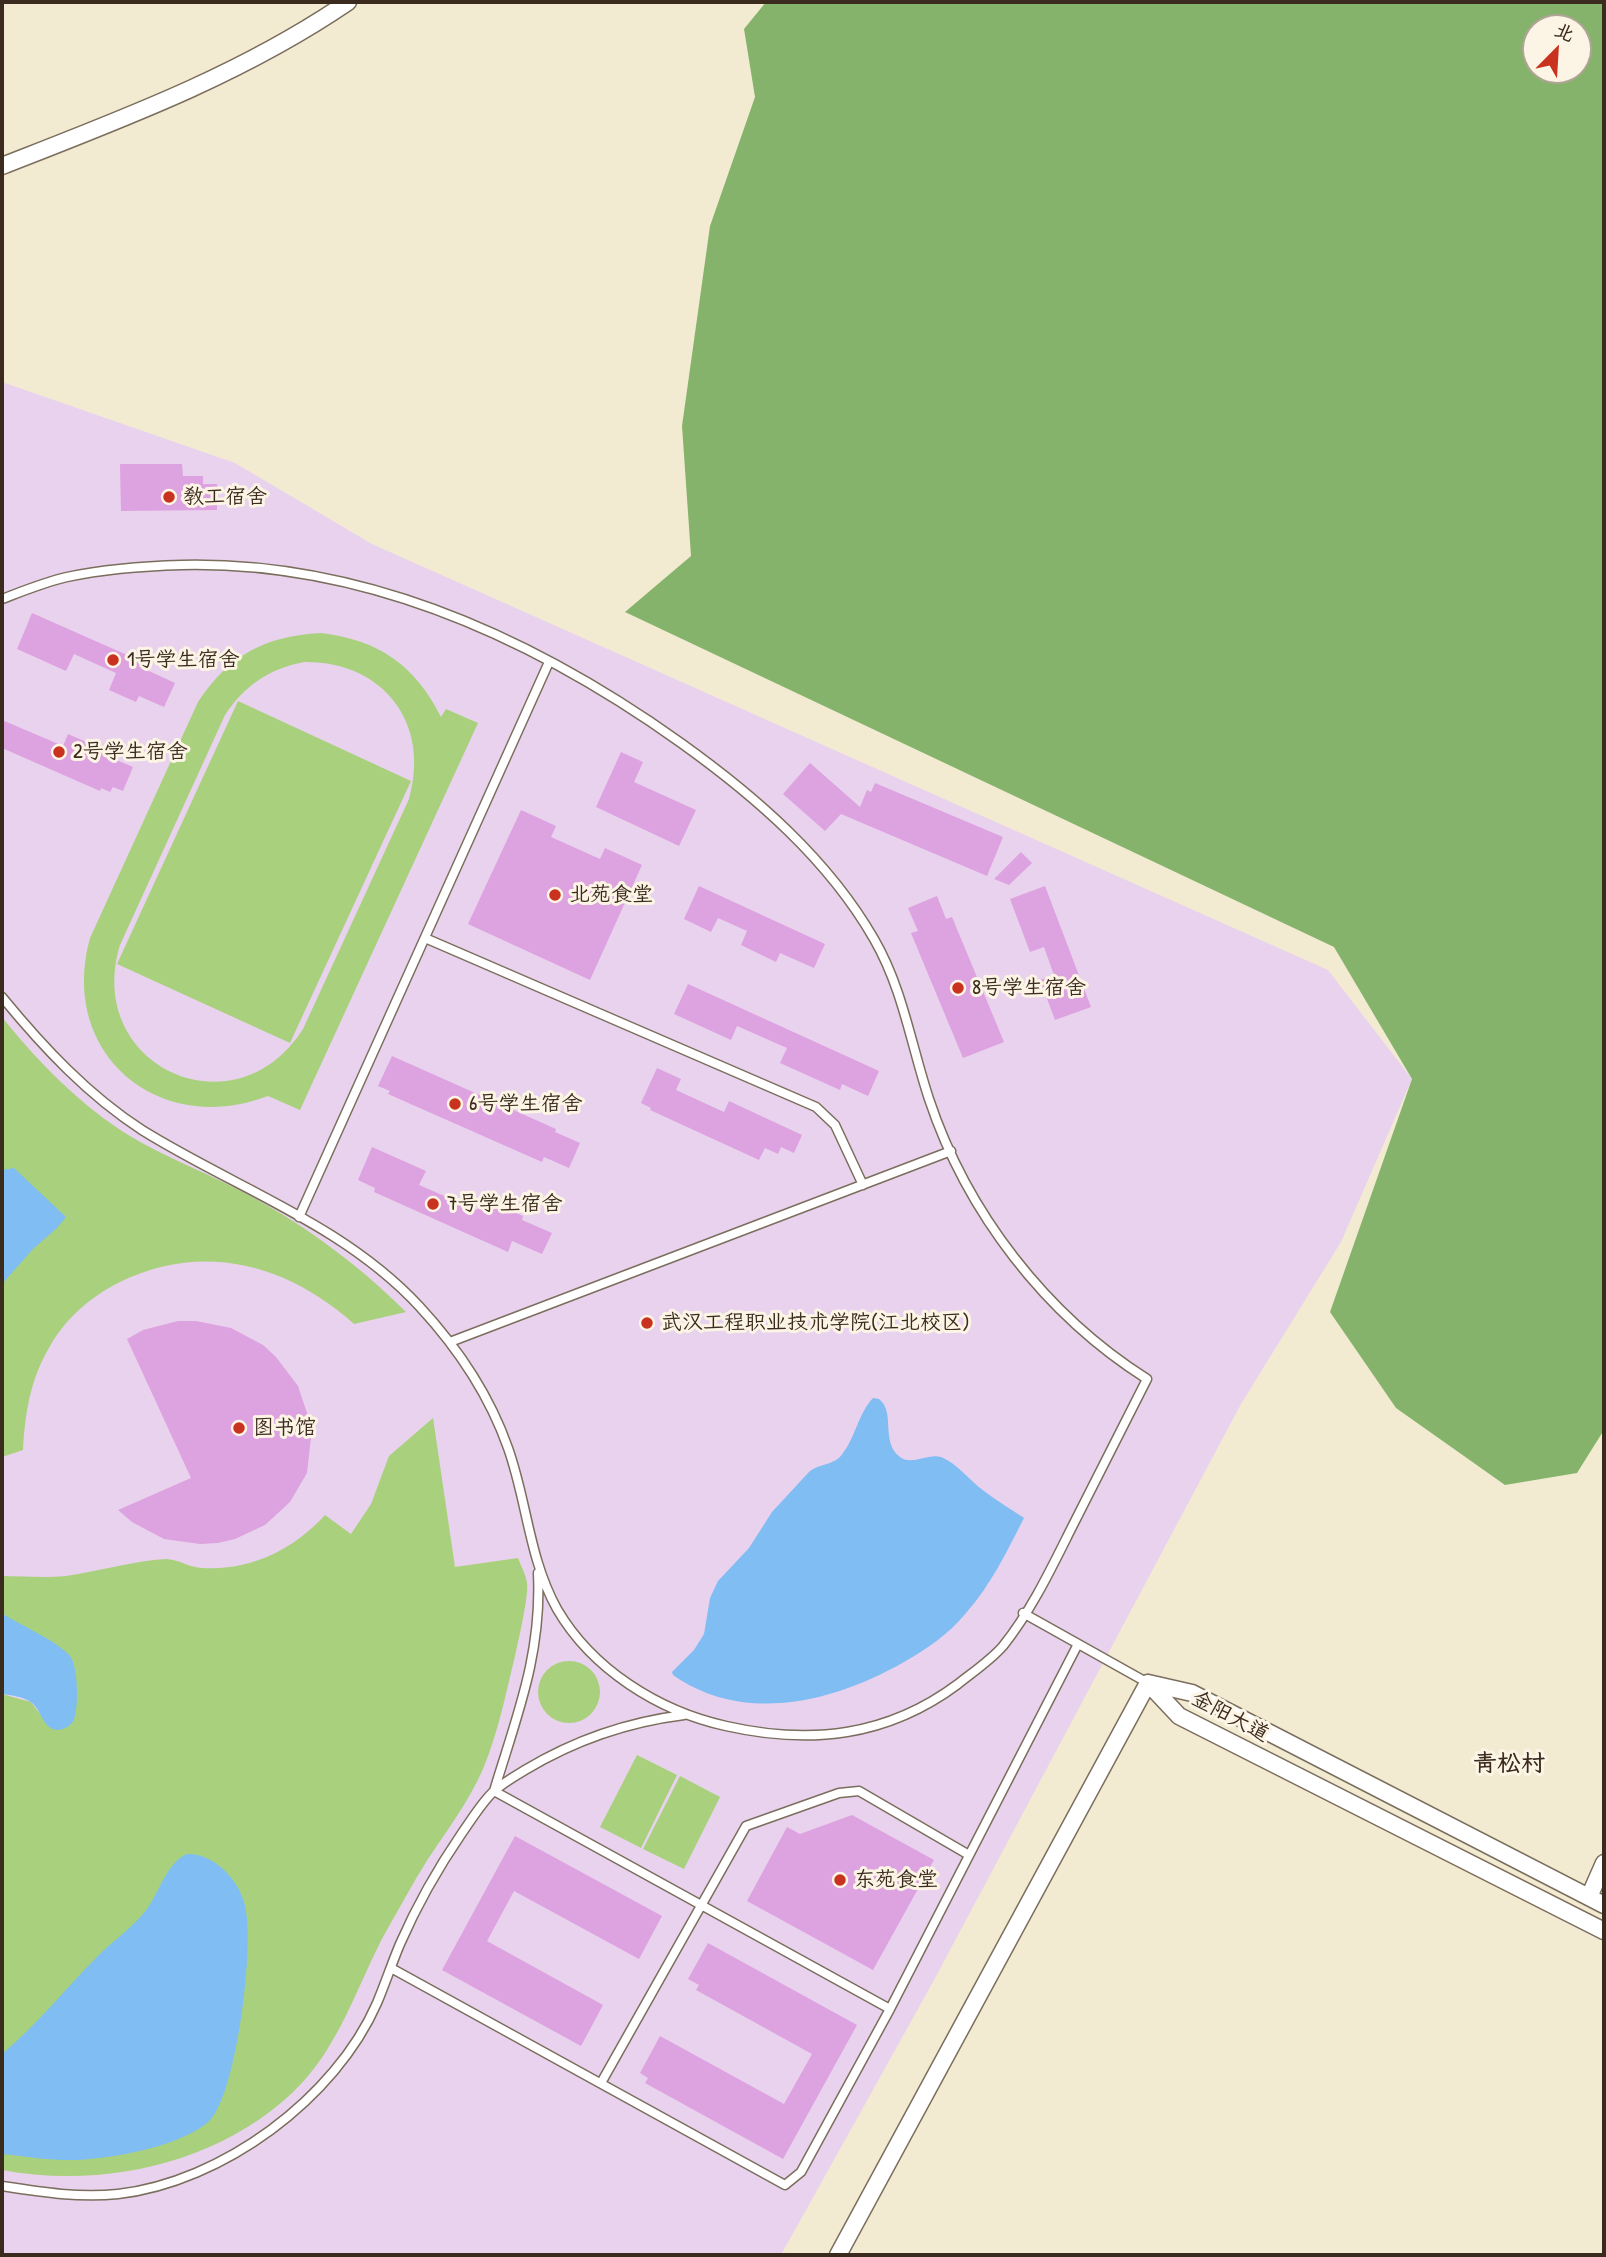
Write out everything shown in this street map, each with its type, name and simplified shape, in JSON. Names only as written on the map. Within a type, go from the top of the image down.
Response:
[{"type":"street","points":[[2,166],[201,86],[292,38],[348,2]]},
{"type":"street","points":[[838,2255],[1147,1683]]},
{"type":"street","name":"金阳大道","points":[[1147,1683],[1192,1693],[1604,1905]]},
{"type":"street","name":"金阳大道","points":[[1147,1683],[1179,1716],[1604,1931]]},
{"type":"street","points":[[1589,1898],[1604,1863]]},
{"type":"lane","points":[[2,599],[66,577],[110,570],[199,565],[286,571],[360,585],[412,600],[450,615],[549,662],[636,712],[730,779],[788,831],[850,902],[874,939],[896,985],[924,1082],[951,1151],[998,1236],[1043,1292],[1091,1339],[1147,1379],[1045,1580],[1002,1647],[977,1669],[929,1703],[883,1724],[838,1734],[795,1737],[759,1734],[715,1724],[665,1705],[624,1681],[587,1649],[558,1609],[538,1563],[508,1448],[487,1399],[450,1342],[414,1301],[389,1277],[342,1241],[168,1145],[112,1109],[68,1070],[2,997]]},
{"type":"lane","points":[[299,1217],[549,662]]},
{"type":"lane","points":[[425,937],[816,1107],[835,1125],[863,1185]]},
{"type":"lane","points":[[450,1342],[951,1151]]},
{"type":"lane","points":[[2,2186],[72,2195],[119,2193],[166,2183],[213,2165],[279,2124],[318,2088],[365,2027],[414,1912],[458,1839],[494,1791],[532,1665],[539,1615],[538,1563]]},
{"type":"lane","points":[[1023,1614],[1147,1683]]},
{"type":"lane","points":[[391,1968],[785,2185],[801,2172],[890,2009],[1077,1644]]},
{"type":"lane","points":[[494,1791],[541,1761],[596,1736],[653,1719],[687,1714]]},
{"type":"lane","points":[[494,1791],[890,2009]]},
{"type":"lane","points":[[601,2083],[746,1826],[839,1793],[859,1791],[968,1855]]},
{"type":"shaded area","name":"武汉工程职业技术学院(江北校区)","points":[[2,382],[235,463],[372,544],[1328,970],[1412,1079],[1341,1242],[1241,1404],[933,1982],[781,2255],[2,2255]]},
{"type":"green space","points":[[766,2],[1604,2],[1604,1430],[1577,1473],[1505,1485],[1396,1408],[1330,1312],[1412,1079],[1334,947],[625,612],[691,556],[682,426],[710,226],[755,97],[744,29]]},
{"type":"green space","points":[[321,633],[342,636],[378,649],[407,669],[431,699],[441,717],[446,709],[478,723],[300,1110],[268,1096],[227,1106],[189,1105],[155,1095],[126,1076],[103,1050],[89,1017],[84,980],[90,938],[198,702],[222,672],[236,660],[266,644]],"holes":[[[304,662],[332,664],[357,672],[378,685],[394,702],[406,722],[413,745],[414,771],[409,799],[303,1029],[274,1061],[241,1078],[205,1081],[172,1072],[144,1053],[123,1024],[114,988],[120,945],[225,715],[233,704],[259,680],[280,669]]]},
{"type":"green space","points":[[238,701],[411,781],[290,1043],[117,964]]},
{"type":"green space","points":[[2,1017],[61,1082],[94,1111],[155,1150],[222,1181],[304,1228],[347,1259],[406,1312],[354,1324],[301,1286],[242,1265],[181,1263],[150,1270],[118,1283],[98,1295],[62,1328],[37,1372],[27,1410],[23,1450],[2,1457]]},
{"type":"green space","points":[[433,1418],[455,1567],[518,1558],[527,1583],[525,1608],[501,1713],[483,1769],[465,1804],[422,1868],[383,1937],[330,2046],[301,2084],[282,2102],[252,2124],[220,2142],[185,2156],[149,2167],[75,2176],[2,2170],[2,1694],[31,1702],[49,1726],[60,1648],[21,1627],[2,1613],[2,1576],[66,1576],[166,1559],[198,1568],[237,1566],[270,1556],[285,1548],[325,1515],[351,1534],[371,1504],[389,1456]]},
{"type":"green space","points":[[569,1661],[591,1670],[600,1692],[591,1714],[569,1723],[547,1714],[538,1692],[547,1670]]},
{"type":"green space","points":[[637,1755],[677,1775],[641,1848],[600,1827]]},
{"type":"green space","points":[[680,1776],[720,1797],[684,1869],[643,1849]]},
{"type":"water","points":[[14,1168],[66,1217],[2,1284],[2,1170]]},
{"type":"water","points":[[873,1398],[879,1399],[887,1411],[891,1443],[900,1457],[914,1460],[941,1457],[989,1495],[1024,1518],[983,1591],[952,1628],[921,1652],[877,1676],[819,1697],[759,1703],[729,1700],[700,1690],[673,1675],[672,1672],[694,1650],[704,1634],[710,1598],[718,1581],[749,1548],[772,1512],[809,1472],[840,1457]]},
{"type":"water","points":[[2,1613],[64,1650],[73,1661],[76,1713],[67,1727],[52,1729],[29,1701],[2,1694]]},
{"type":"water","points":[[187,1854],[215,1862],[230,1876],[241,1893],[247,1921],[246,1979],[236,2047],[229,2078],[211,2119],[199,2129],[163,2145],[121,2155],[65,2160],[2,2154],[2,2054],[141,1916],[174,1864]]},
{"type":"building","name":"教工宿舍","points":[[120,464],[182,464],[183,476],[203,476],[203,484],[217,484],[217,510],[121,511]]},
{"type":"building","name":"1号学生宿舍","points":[[32,613],[152,666],[149,671],[175,683],[164,707],[139,696],[136,702],[109,690],[116,673],[74,654],[66,671],[17,649]]},
{"type":"building","name":"2号学生宿舍","points":[[2,720],[63,746],[68,734],[116,755],[114,759],[133,767],[123,791],[113,787],[110,792],[101,788],[100,791],[2,748]]},
{"type":"building","points":[[621,752],[643,762],[634,782],[696,810],[679,846],[596,807]]},
{"type":"building","points":[[810,763],[860,807],[867,790],[871,792],[875,783],[1003,837],[987,876],[841,814],[825,831],[783,794]]},
{"type":"building","name":"北苑食堂","points":[[521,810],[556,826],[551,837],[600,859],[605,848],[642,865],[590,980],[468,924]]},
{"type":"building","points":[[1021,852],[1032,863],[1009,885],[994,879]]},
{"type":"building","points":[[699,886],[825,944],[814,968],[780,953],[776,962],[741,945],[747,931],[718,918],[711,932],[684,919]]},
{"type":"building","points":[[1045,886],[1091,1007],[1055,1020],[1040,980],[1054,975],[1044,947],[1030,952],[1010,899]]},
{"type":"building","name":"8号学生宿舍","points":[[937,896],[946,919],[952,917],[1004,1042],[963,1058],[911,933],[918,931],[908,908]]},
{"type":"building","points":[[688,984],[879,1071],[868,1096],[842,1084],[840,1090],[780,1063],[787,1048],[737,1026],[731,1040],[674,1014]]},
{"type":"building","name":"6号学生宿舍","points":[[392,1056],[556,1129],[555,1132],[580,1143],[569,1168],[544,1157],[542,1162],[388,1094],[390,1091],[378,1086]]},
{"type":"building","points":[[657,1068],[681,1079],[676,1090],[724,1112],[729,1101],[802,1135],[794,1153],[781,1147],[778,1154],[765,1148],[759,1160],[650,1110],[651,1108],[641,1103]]},
{"type":"building","name":"7号学生宿舍","points":[[372,1147],[426,1171],[419,1185],[477,1210],[483,1198],[552,1233],[542,1254],[512,1241],[508,1252],[374,1192],[375,1188],[358,1180]]},
{"type":"building","name":"图书馆","points":[[178,1321],[196,1321],[231,1328],[263,1345],[298,1386],[309,1419],[311,1437],[307,1473],[290,1502],[265,1525],[235,1539],[218,1543],[200,1544],[164,1539],[132,1522],[118,1510],[191,1478],[127,1339],[143,1330]]},
{"type":"building","name":"东苑食堂","points":[[852,1815],[934,1860],[873,1970],[747,1901],[787,1827],[800,1834]]},
{"type":"building","points":[[515,1836],[662,1916],[639,1959],[514,1891],[487,1941],[603,2005],[581,2046],[442,1970]]},
{"type":"building","points":[[708,1943],[857,2025],[783,2159],[645,2083],[648,2078],[640,2073],[660,2036],[784,2104],[812,2054],[696,1990],[699,1985],[688,1979]]},
{"type":"place","name":"教工宿舍","points":[[169,497]]},
{"type":"place","name":"1号学生宿舍","points":[[113,660]]},
{"type":"place","name":"2号学生宿舍","points":[[59,752]]},
{"type":"place","name":"北苑食堂","points":[[555,895]]},
{"type":"place","name":"8号学生宿舍","points":[[958,988]]},
{"type":"place","name":"6号学生宿舍","points":[[455,1104]]},
{"type":"place","name":"7号学生宿舍","points":[[433,1204]]},
{"type":"place","name":"武汉工程职业技术学院(江北校区)","points":[[647,1323]]},
{"type":"place","name":"图书馆","points":[[239,1428]]},
{"type":"place","name":"东苑食堂","points":[[840,1880]]},
{"type":"district","name":"青松村","points":[[1509,1765]]}]
